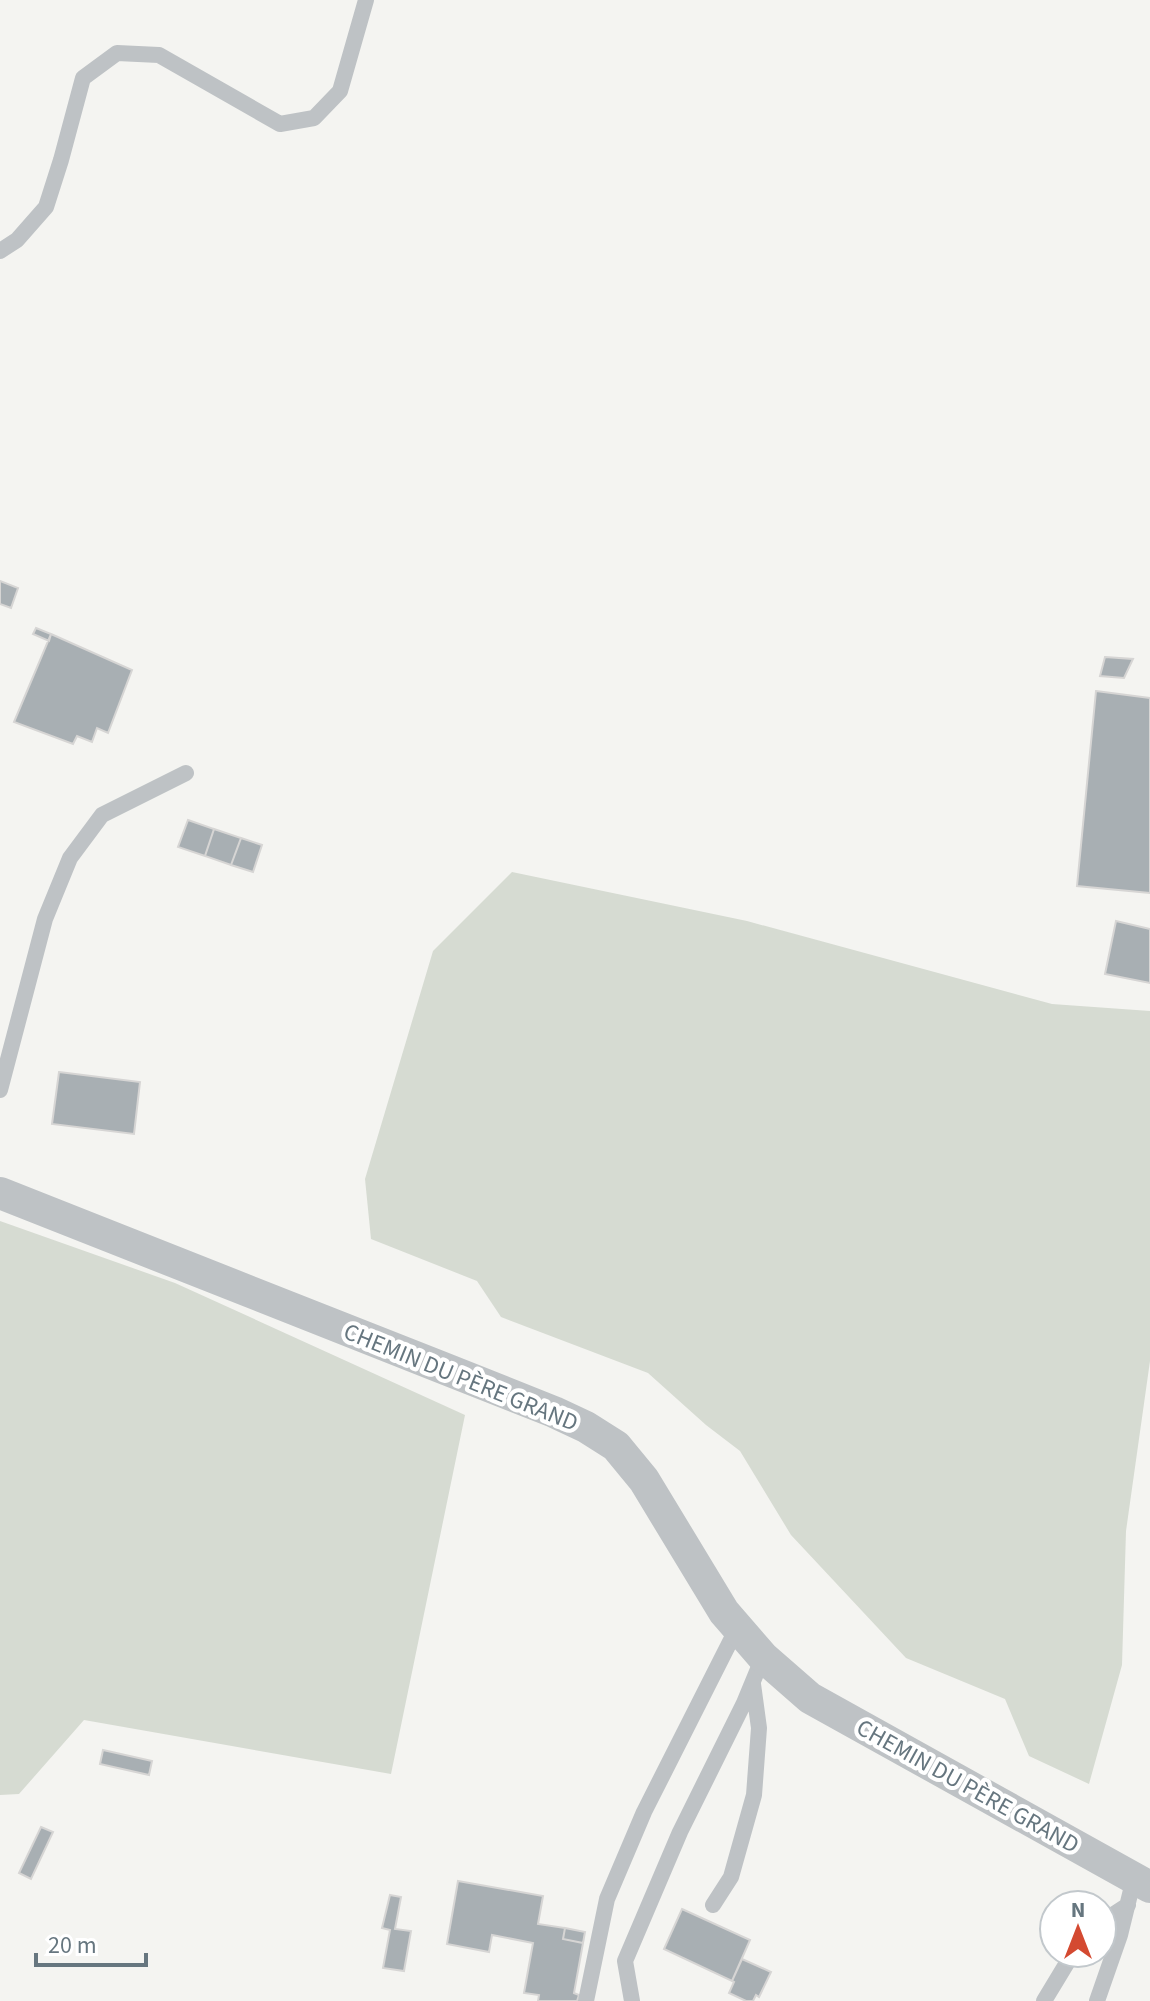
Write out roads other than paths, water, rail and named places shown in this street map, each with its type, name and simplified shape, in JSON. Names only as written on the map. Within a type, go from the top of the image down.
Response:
[{"type":"street","name":"CHEMIN DU PÈRE GRAND","points":[[0,1193],[586,1427],[616,1446],[644,1480],[724,1612],[737,1628],[758,1670],[1137,1890]]},
{"type":"lane","points":[[0,251],[17,240],[46,207],[83,78],[117,53],[159,55],[280,124],[314,118],[340,91],[366,0]]},
{"type":"lane","points":[[0,1090],[45,919],[70,858],[102,815],[186,773]]},
{"type":"lane","points":[[586,2001],[607,1899],[644,1812],[737,1628]]},
{"type":"lane","points":[[713,1905],[731,1877],[754,1795],[759,1728],[758,1670]]},
{"type":"lane","points":[[632,2001],[625,1961],[680,1832],[758,1670]]},
{"type":"lane","points":[[1118,1907],[1137,1890]]},
{"type":"lane","points":[[1097,2001],[1137,1890]]},
{"type":"lane","points":[[1044,2001],[1063,1969]]}]
